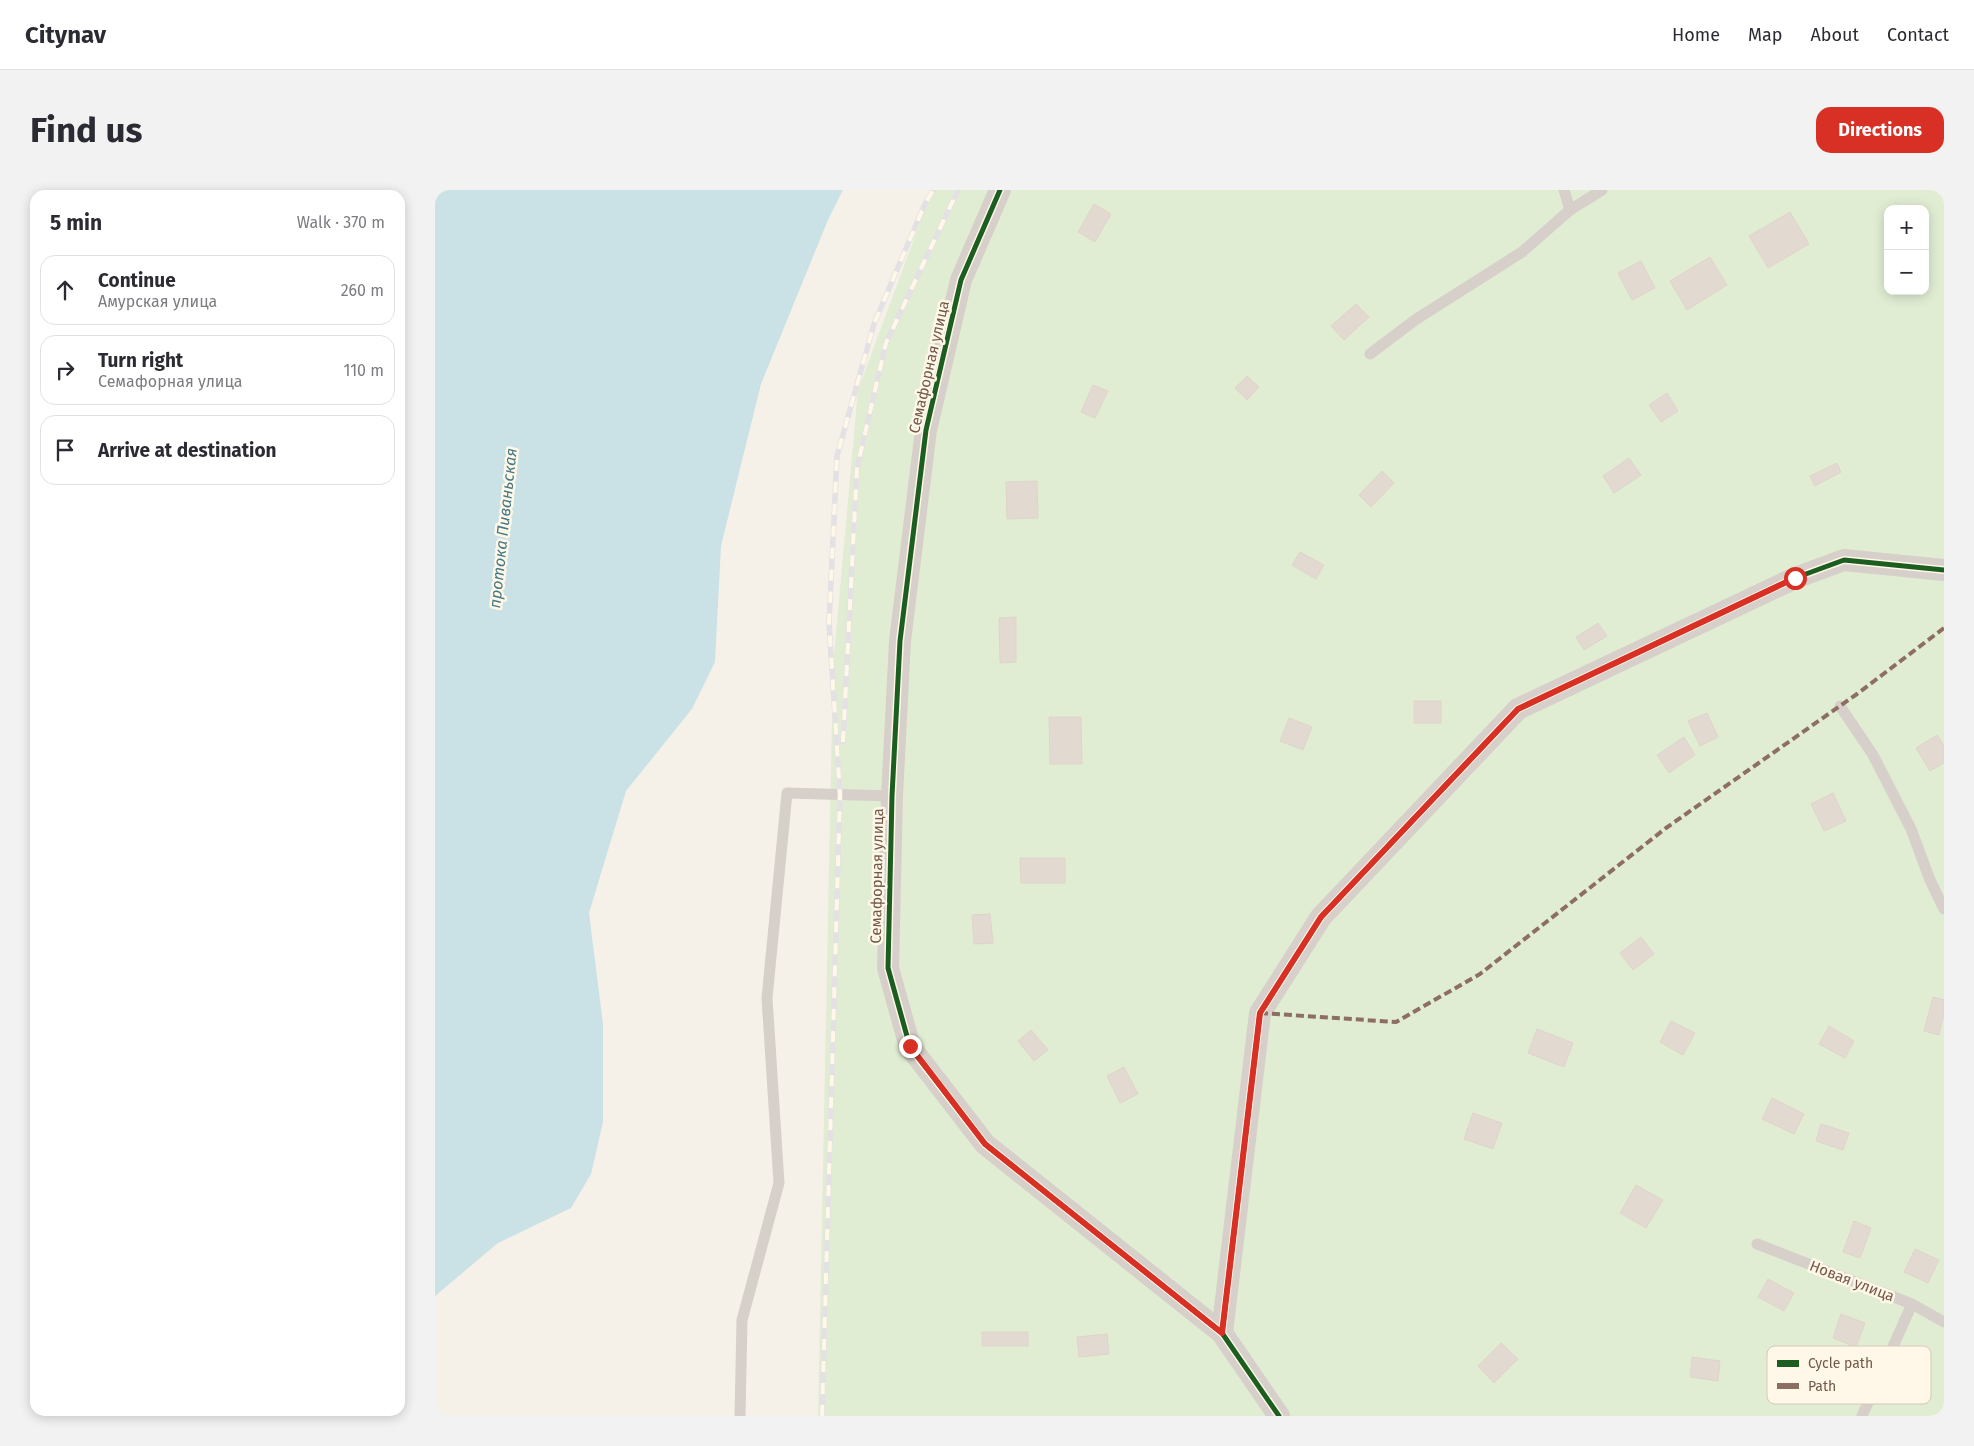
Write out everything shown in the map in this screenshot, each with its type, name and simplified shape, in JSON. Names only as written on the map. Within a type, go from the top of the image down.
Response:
[{"type":"street","name":"Семафорная улица","points":[[1000,190],[961,280],[926,430],[901,641],[892,796],[887,968],[910,1046],[985,1144],[1222,1333],[1279,1416]]},
{"type":"street","points":[[1222,1333],[1260,1013],[1321,917],[1518,709],[1795,578],[1844,560],[1944,570]]},
{"type":"lane","points":[[1564,190],[1570,210]]},
{"type":"lane","points":[[1370,354],[1415,320],[1521,252],[1570,210],[1602,190]]},
{"type":"lane","points":[[1840,706],[1878,763],[1911,829],[1930,880],[1944,909]]},
{"type":"lane","points":[[740,1416],[742,1320],[779,1183],[767,998],[787,793],[892,796]]},
{"type":"lane","name":"Новая улица","points":[[1757,1244],[1912,1304],[1944,1322]]},
{"type":"lane","points":[[1893,1346],[1912,1304]]},
{"type":"lane","points":[[1862,1416],[1867,1404]]},
{"type":"green space","points":[[932,190],[1944,190],[1944,1416],[818,1416],[833,666],[858,390]]},
{"type":"water","name":"протока Пиваньская","points":[[435,190],[843,190],[828,220],[761,384],[721,546],[715,662],[692,709],[626,791],[589,913],[603,1024],[603,1122],[591,1174],[571,1208],[498,1243],[435,1296]]},
{"type":"building","points":[[1094,204],[1111,214],[1095,242],[1078,232]]},
{"type":"building","points":[[1790,212],[1809,244],[1768,268],[1749,236]]},
{"type":"building","points":[[1710,257],[1727,285],[1687,310],[1670,281]]},
{"type":"building","points":[[1641,261],[1655,288],[1632,300],[1618,273]]},
{"type":"building","points":[[1356,304],[1369,317],[1344,340],[1331,326]]},
{"type":"building","points":[[1247,376],[1259,387],[1247,400],[1235,388]]},
{"type":"building","points":[[1093,385],[1108,391],[1095,418],[1081,412]]},
{"type":"building","points":[[1667,393],[1678,411],[1661,422],[1649,405]]},
{"type":"building","points":[[1629,458],[1641,475],[1614,493],[1603,476]]},
{"type":"building","points":[[1837,463],[1841,472],[1815,486],[1810,476]]},
{"type":"building","points":[[1382,471],[1394,483],[1371,507],[1359,495]]},
{"type":"building","points":[[1037,481],[1038,518],[1007,519],[1006,482]]},
{"type":"building","points":[[1300,552],[1324,565],[1316,579],[1292,565]]},
{"type":"building","points":[[1016,617],[1016,662],[1000,663],[999,618]]},
{"type":"building","points":[[1598,623],[1607,636],[1584,650],[1576,637]]},
{"type":"building","points":[[1414,701],[1441,701],[1441,723],[1414,723]]},
{"type":"building","points":[[1707,713],[1718,737],[1700,746],[1688,721]]},
{"type":"building","points":[[1049,717],[1081,717],[1082,764],[1050,764]]},
{"type":"building","points":[[1289,718],[1312,727],[1303,750],[1280,741]]},
{"type":"building","points":[[1937,735],[1944,746],[1944,763],[1930,771],[1916,748]]},
{"type":"building","points":[[1684,737],[1695,755],[1669,773],[1657,755]]},
{"type":"building","points":[[1833,793],[1846,821],[1824,831],[1811,804]]},
{"type":"building","points":[[1020,858],[1065,858],[1065,883],[1021,883]]},
{"type":"building","points":[[990,914],[993,943],[974,944],[972,915]]},
{"type":"building","points":[[1641,937],[1654,954],[1633,970],[1620,953]]},
{"type":"building","points":[[1933,997],[1944,1000],[1944,1014],[1939,1035],[1924,1031]]},
{"type":"building","points":[[1671,1021],[1695,1033],[1683,1055],[1660,1042]]},
{"type":"building","points":[[1829,1026],[1854,1041],[1845,1058],[1819,1044]]},
{"type":"building","points":[[1537,1029],[1573,1043],[1564,1067],[1528,1053]]},
{"type":"building","points":[[1031,1030],[1048,1050],[1034,1061],[1018,1041]]},
{"type":"building","points":[[1124,1067],[1138,1094],[1120,1103],[1107,1076]]},
{"type":"building","points":[[1772,1098],[1804,1114],[1794,1134],[1762,1119]]},
{"type":"building","points":[[1473,1113],[1502,1123],[1493,1149],[1464,1139]]},
{"type":"building","points":[[1821,1124],[1849,1133],[1843,1150],[1816,1141]]},
{"type":"building","points":[[1636,1185],[1663,1200],[1646,1228],[1620,1213]]},
{"type":"building","points":[[1854,1221],[1871,1228],[1860,1258],[1843,1252]]},
{"type":"building","points":[[1915,1249],[1939,1260],[1928,1283],[1904,1272]]},
{"type":"building","points":[[1768,1279],[1794,1293],[1784,1311],[1758,1297]]},
{"type":"building","points":[[1841,1314],[1865,1323],[1856,1346],[1833,1338]]},
{"type":"building","points":[[982,1332],[1028,1332],[1028,1346],[982,1346]]},
{"type":"building","points":[[1107,1334],[1109,1354],[1079,1357],[1077,1337]]},
{"type":"building","points":[[1501,1343],[1518,1359],[1494,1383],[1478,1366]]},
{"type":"building","points":[[1692,1357],[1720,1361],[1718,1381],[1690,1377]]},
{"type":"railway","points":[[822,1416],[840,794],[829,623],[837,456],[874,324],[924,206],[933,190]]},
{"type":"railway","points":[[843,742],[857,468],[886,343],[958,190]]},
{"type":"marked path","points":[[1260,1013],[1396,1022],[1480,974],[1666,828],[1857,694],[1944,628]]},
{"type":"cycle path","points":[[1000,190],[961,280],[926,430],[900,641],[892,796],[888,968],[910,1047],[985,1144],[1222,1333],[1279,1416]]},
{"type":"cycle path","points":[[1222,1333],[1260,1013],[1321,917],[1518,709],[1795,578],[1844,560],[1944,570]]},
{"type":"route","points":[[910,1046],[985,1144],[1222,1333],[1260,1013],[1321,917],[1518,709],[1795,578]]}]
